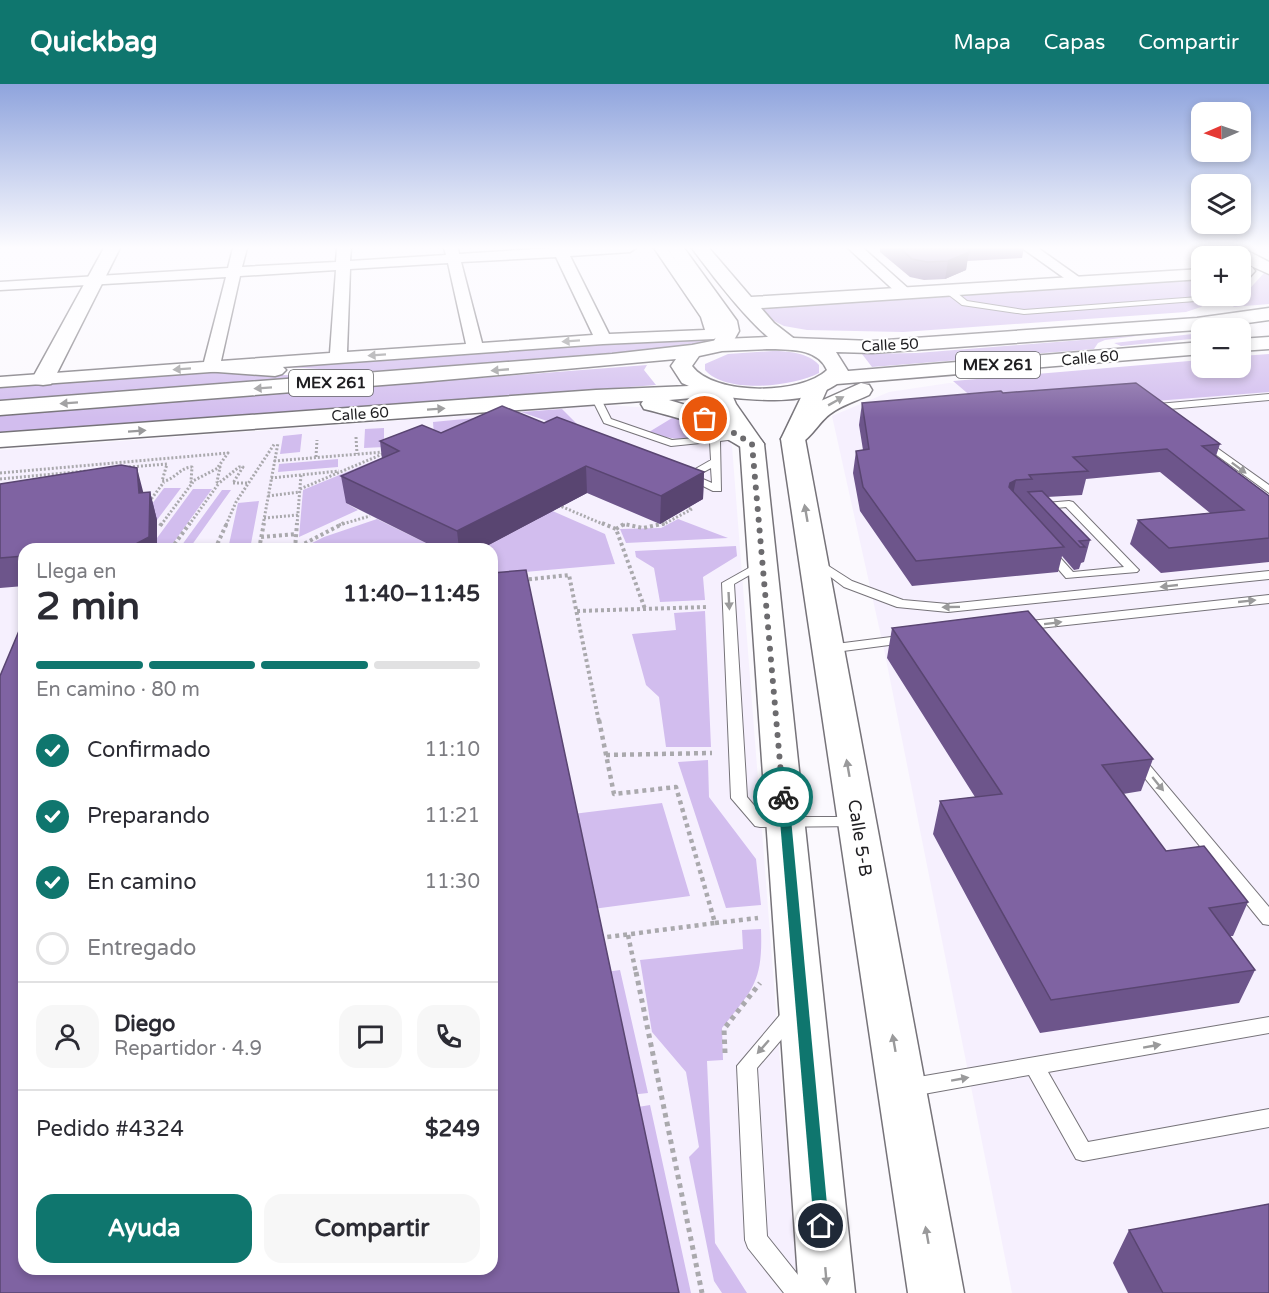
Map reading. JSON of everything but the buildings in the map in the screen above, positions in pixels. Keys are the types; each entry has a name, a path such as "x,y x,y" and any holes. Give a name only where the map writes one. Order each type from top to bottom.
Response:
{"street":[{"path":"43,379 88,304"},
{"path":"63,377 93,304"},
{"path":"211,367 226,304"},
{"path":"338,358 341,304"},
{"path":"464,304 475,348"},
{"path":"586,304 603,339"},
{"path":"0,382 603,339 718,339 729,331 727,321 712,304"},
{"path":"746,304 767,327 794,344 832,358 838,371 826,382 793,440"},
{"path":"1203,318 1214,306"},
{"name":"MEX 261","path":"1240,318 1269,314"},
{"name":"Calle 50","path":"692,351 718,339 872,347 1191,324"},
{"path":"767,327 819,333 931,335 968,340"},
{"path":"1116,355 1103,346 1104,342 1183,333 1191,328"},
{"path":"1251,344 1269,343"},
{"name":"Calle 60","path":"0,440 596,397 720,390 765,393 826,382 932,371 1191,349"},
{"path":"692,351 681,366 682,373 698,385 720,390 736,440 763,563 827,1293"},
{"name":"MEX 261","path":"0,408 421,376 692,351"},
{"path":"211,367 421,376"},
{"path":"793,440 822,409 846,395 932,371"},
{"path":"596,397 664,405 716,422 736,440"},
{"name":"Calle 5-B","path":"793,440 936,1293"}],"lane":[{"path":"974,304 1024,312 1118,304"},
{"path":"596,397 607,422 635,434 670,442 736,440"},
{"path":"1167,414 1158,407 1269,397"},
{"path":"1195,435 1269,490"},
{"path":"716,461 736,440"},
{"path":"1069,504 1133,570 1080,575 1070,576 1011,509 1069,504"},
{"path":"813,560 848,584 901,604 948,608 1009,604 1269,575"},
{"path":"1080,575 1097,594"},
{"path":"1009,628 1031,630 1269,599"},
{"path":"1009,604 1031,630"},
{"path":"828,648 926,637"},
{"path":"1126,745 1269,919"},
{"path":"785,822 858,822"},
{"path":"798,1293 756,1239 747,1066 802,1003"},
{"path":"902,1089 1269,1025"},
{"path":"1034,1066 1083,1152 1269,1118"}],"path":[{"path":"316,457 317,431"},
{"path":"218,543 236,502 269,454 279,434 260,543"},
{"path":"268,496 300,491 389,451 274,460"},
{"path":"0,473 228,453 218,467 193,482 160,526"},
{"path":"58,473 65,462"},
{"path":"0,479 167,464 162,481 165,481"},
{"path":"147,505 165,481 187,467 192,467 191,482 193,482"},
{"path":"218,467 220,467 217,482 219,483"},
{"path":"175,543 219,483 239,467 243,467 233,483 249,483"},
{"path":"271,478 344,470"},
{"path":"295,543 301,475"},
{"path":"554,503 616,529 645,609"},
{"path":"616,529 624,524 637,528 661,527 692,509 689,508"},
{"path":"264,518 298,515"},
{"path":"304,543 323,531 348,521 370,516"},
{"path":"261,537 296,534"},
{"path":"514,581 569,575 614,794 676,787 715,923"},
{"path":"576,611 708,606"},
{"path":"606,755 713,753"},
{"path":"600,939 769,916"},
{"path":"628,935 702,1293"},
{"path":"725,1064 724,1029 767,974"}],"shaded area":[{"path":"821,304 1202,306 1186,312 903,332 807,330 784,326 768,318 761,308"},
{"path":"1191,334 1191,339 1121,346 1114,343"},
{"path":"1144,335 1105,340 1098,343 1094,349 872,367 862,354 917,353"},
{"path":"710,337 712,340 703,344 666,350 506,363 367,372 287,367 291,365"},
{"path":"773,351 804,355 819,365 819,373 793,382 760,386 728,383 715,378 705,370 705,364 728,354"},
{"path":"1269,354 1269,392 992,414 953,381 1191,361 1191,378 1251,378 1251,355"},
{"path":"647,365 644,370 656,385 0,434 0,415"},
{"path":"212,372 332,377 0,401 0,388"},
{"path":"949,383 1139,396 1269,385 1269,1293 1012,1293 885,654 832,416 889,392"},
{"path":"606,405 653,408 699,421 728,438 732,446 798,1293 0,1293 0,450"},
{"path":"562,409 582,429 573,430 521,412"},
{"path":"507,415 346,503 358,510 299,537 303,490 434,436 433,422"},
{"path":"677,415 710,428 711,431 689,439 664,437 649,432"},
{"path":"384,428 384,447 364,448 365,429"},
{"path":"302,434 300,452 280,454 283,436"},
{"path":"338,459 338,467 278,472 279,464"},
{"path":"164,488 181,488 157,520 147,521 146,512"},
{"path":"193,489 212,489 173,543 157,543 157,538"},
{"path":"222,490 231,490 193,543 183,543"},
{"path":"259,501 251,543 229,543 238,503"},
{"path":"548,509 605,534 615,564 498,574 498,543 492,543 538,519"},
{"path":"377,519 426,543 312,543"},
{"path":"678,519 728,538 626,543 620,529 661,528"},
{"path":"736,546 737,556 703,577 705,600 660,602 654,568 636,557 635,551"},
{"path":"705,611 711,747 666,747 659,697 646,685 632,634 676,630 674,613"},
{"path":"708,760 709,797 756,859 761,905 726,908 678,762"},
{"path":"662,803 690,896 593,909 573,814"},
{"path":"761,929 760,961 754,984 722,1028 723,1060 707,1061 715,1243 747,1293 722,1293 714,1281 689,1157 699,1147 686,1072 652,1032 640,960 743,949 742,930"},
{"path":"620,970 648,1093 630,1095 606,972"},
{"path":"650,1105 691,1293 671,1293 632,1108"}],"way so far":[{"path":"705,419 716,422 752,444 783,797"}],"route":[{"path":"783,797 821,1226"}]}
